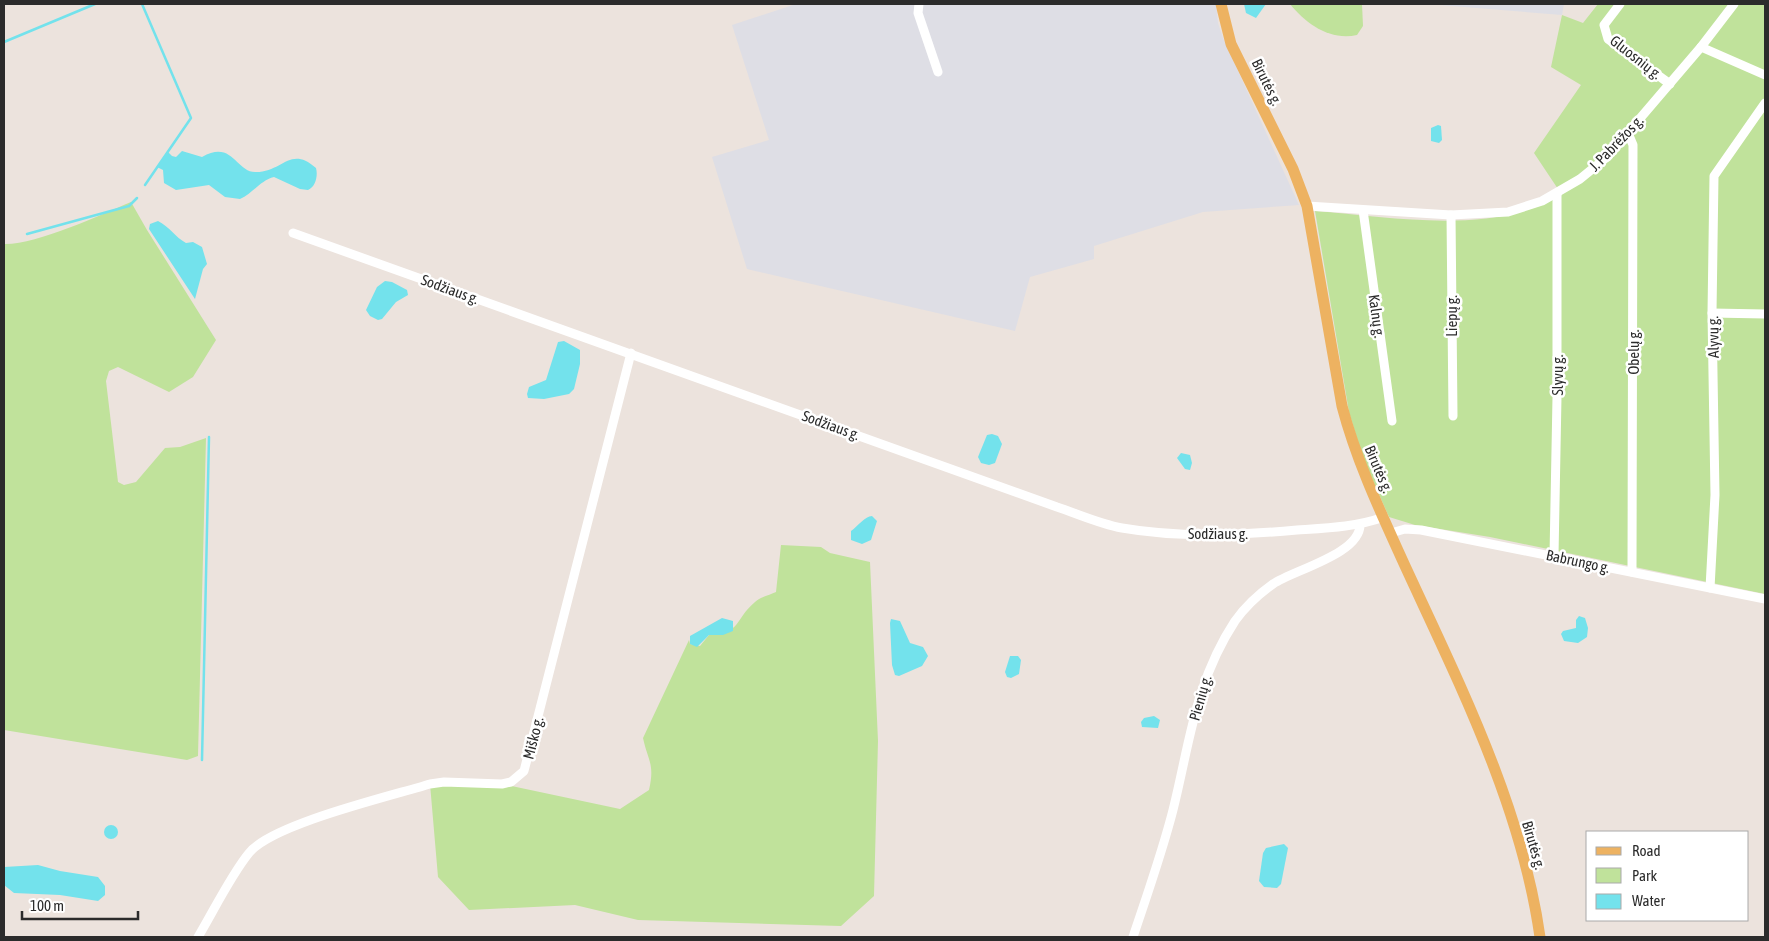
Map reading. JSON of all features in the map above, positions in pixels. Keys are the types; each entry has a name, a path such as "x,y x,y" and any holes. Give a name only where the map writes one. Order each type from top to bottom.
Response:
{"main road":[{"name":"Birutės g.","path":"1221,4 1231,44 1293,169 1306,206 1342,406 1356,453 1449,663 1503,795 1528,880 1540,937"}],"street":[{"path":"919,4 918,13 938,72"},
{"name":"Gluosnių g.","path":"1620,4 1604,25 1608,39 1670,84"},
{"name":"J. Pabrėžos g.","path":"1306,206 1451,216 1508,212 1525,208 1557,194 1600,162 1628,133 1701,47 1734,4"},
{"path":"1701,47 1765,75"},
{"name":"Alyvų g.","path":"1710,588 1715,495 1712,313 1714,176 1765,103"},
{"name":"Obelų g.","path":"1628,133 1633,145 1632,572"},
{"name":"Slyvų g.","path":"1554,556 1557,397 1557,194"},
{"name":"Kalnų g.","path":"1363,210 1392,421"},
{"name":"Liepų g.","path":"1451,216 1453,416"},
{"name":"Sodžiaus g.","path":"293,233 1057,507 1120,527 1148,532 1220,535 1360,524 1384,517"},
{"path":"1712,313 1765,314"},
{"name":"Miško g.","path":"198,937 250,852 268,837 314,820 430,784 444,782 502,784 512,782 524,771 631,354"},
{"name":"Pienių g.","path":"1133,937 1173,811 1196,705 1211,663 1236,620 1251,602 1274,583 1323,561 1346,547 1358,535 1360,524"},
{"name":"Babrungo g.","path":"1391,533 1405,529 1421,530 1765,599"}],"shaded area":[{"path":"796,4 1216,4 1218,23 1223,38 1299,205 1203,212 1094,246 1094,259 1030,277 1015,331 747,269 712,157 769,140 732,25"},
{"path":"1427,4 1564,4 1562,15"}],"green space":[{"path":"1290,4 1362,4 1363,26 1357,35 1337,36 1311,24"},
{"path":"1598,4 1765,4 1765,594 1490,537 1415,525 1389,517 1363,458 1349,412 1315,211 1441,221 1473,220 1504,216 1534,208 1562,195 1534,153 1581,85 1551,67 1562,15 1583,23"},
{"path":"131,202 216,340 193,377 169,392 118,367 109,371 106,381 118,482 124,485 136,482 165,448 180,447 206,438 198,756 187,760 4,730 4,244 33,240 50,235"},
{"path":"781,545 821,547 830,553 870,562 878,741 874,896 841,926 638,920 575,905 469,910 438,877 430,784 502,784 620,809 649,790 651,768 643,738 689,640 690,644 700,646 709,635 720,634 733,628 757,600 776,592"}],"water":[{"path":"1244,4 1266,4 1256,18 1246,13"},
{"path":"1438,125 1441,126 1442,140 1439,143 1431,141 1431,128"},
{"path":"182,151 202,157 221,152 233,158 243,168 256,172 265,171 286,161 299,159 316,168 315,184 308,190 300,189 274,177 265,181 240,199 225,197 209,185 176,190 164,183 163,170 157,167 168,152 176,157"},
{"path":"158,221 186,243 193,242 202,247 207,264 203,269 195,299 149,229 150,224"},
{"path":"385,281 392,282 407,290 408,295 396,302 382,319 378,320 370,316 366,310 377,287"},
{"path":"564,341 580,350 580,364 574,389 569,394 544,399 528,398 529,387 546,380 558,342"},
{"path":"987,435 998,436 1002,444 995,463 989,465 981,463 978,457"},
{"path":"1181,453 1190,455 1192,463 1190,470 1185,469 1177,458"},
{"path":"872,516 877,521 871,540 862,544 851,540 851,531 864,519"},
{"path":"1579,616 1585,618 1588,628 1587,637 1578,643 1564,641 1561,634 1563,631 1576,628 1576,620"},
{"path":"722,618 733,621 733,631 723,635 709,635 697,647 690,644 690,636"},
{"path":"891,619 900,621 910,643 923,647 928,656 922,666 899,676 895,675 892,665"},
{"path":"1010,656 1018,656 1021,660 1019,674 1011,678 1007,677 1005,672"},
{"path":"1154,716 1160,720 1158,728 1142,727 1141,722 1144,718"},
{"path":"108,825 114,825 118,832 114,839 108,839 104,835 104,829"},
{"path":"1284,844 1288,848 1281,884 1277,888 1264,887 1259,881 1263,853 1266,848"},
{"path":"38,865 60,871 98,877 105,886 105,895 98,901 60,895 14,893 4,885 4,867"}],"waterway":[{"path":"4,42 95,4"},
{"path":"142,4 191,118 145,185"},
{"path":"27,234 129,206 137,198"},
{"path":"202,760 209,437"}]}
